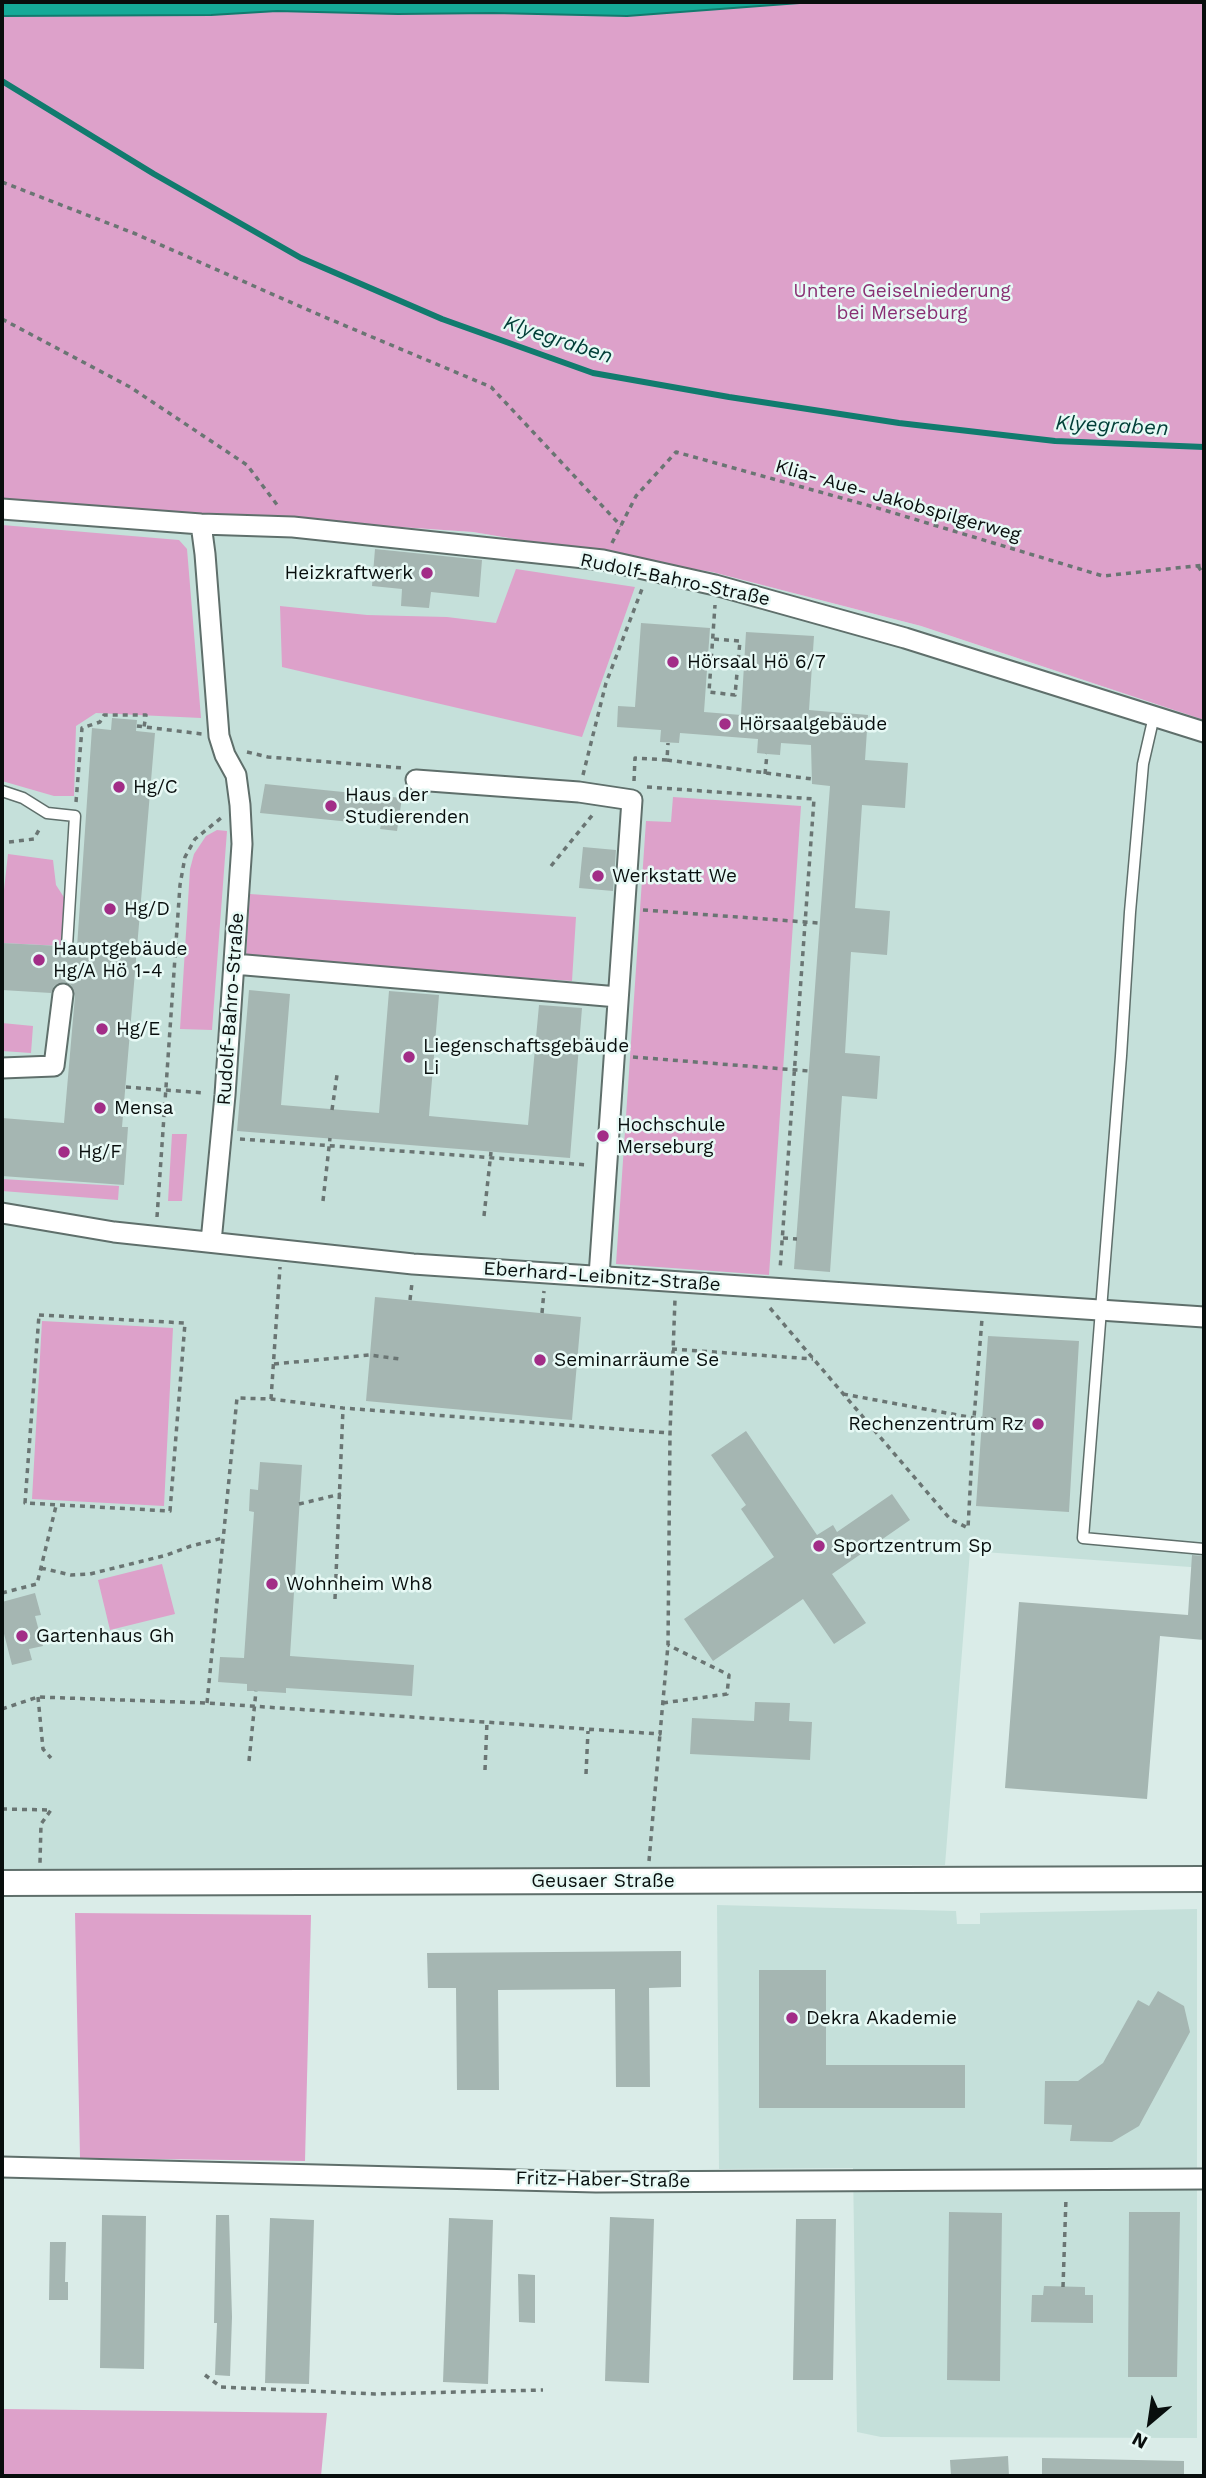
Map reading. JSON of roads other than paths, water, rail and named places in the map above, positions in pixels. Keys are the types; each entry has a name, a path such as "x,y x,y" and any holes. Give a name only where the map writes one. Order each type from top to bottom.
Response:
{"street":[{"name":"Rudolf-Bahro-Straße","path":"2,509 201,524 293,527 603,560 715,585 905,638 1204,732"},
{"name":"Rudolf-Bahro-Straße","path":"201,524 219,736 236,775 242,858 211,1242"},
{"path":"416,780 579,792 632,800 599,1276"},
{"path":"234,964 618,996"},
{"path":"2,1068 54,1066 63,994"},
{"name":"Eberhard-Leibnitz-Straße","path":"2,1213 114,1233 413,1264 1204,1317"},
{"name":"Geusaer Straße","path":"2,1883 1204,1879"},
{"name":"Fritz-Haber-Straße","path":"2,2167 596,2182 1204,2179"}],"lane":[{"path":"1154,716 1143,764 1132,885 1083,1538 1204,1549"},
{"path":"2,791 23,798 47,813 75,816 66,946"}],"waterway":[{"name":"Klyegraben","path":"2,81 154,174 301,258 442,319 593,373 899,423 1055,441 1204,447"}],"place":[{"name":"Heizkraftwerk","path":"427,573"},
{"name":"Hörsaal Hö 6/7","path":"673,662"},
{"name":"Hörsaalgebäude","path":"725,724"},
{"name":"Hg/C","path":"119,787"},
{"name":"Haus der Studierenden","path":"331,806"},
{"name":"Werkstatt We","path":"598,876"},
{"name":"Hg/D","path":"110,909"},
{"name":"Hauptgebäude Hg/A Hö 1-4","path":"39,960"},
{"name":"Hg/E","path":"102,1029"},
{"name":"Liegenschaftsgebäude Li","path":"409,1057"},
{"name":"Mensa","path":"100,1108"},
{"name":"Hochschule Merseburg","path":"603,1136"},
{"name":"Hg/F","path":"64,1152"},
{"name":"Seminarräume Se","path":"540,1360"},
{"name":"Rechenzentrum Rz","path":"1038,1424"},
{"name":"Sportzentrum Sp","path":"819,1546"},
{"name":"Wohnheim Wh8","path":"272,1584"},
{"name":"Gartenhaus Gh","path":"22,1636"},
{"name":"Dekra Akademie","path":"792,2018"}],"park label":[{"name":"Untere Geiselniederung bei Merseburg","path":"902,302"}]}
